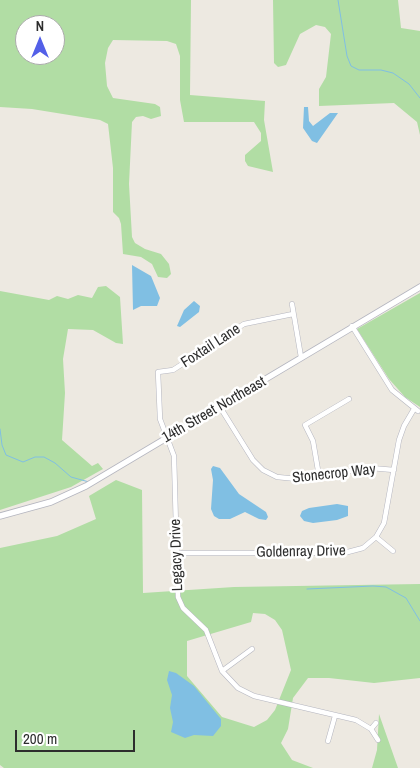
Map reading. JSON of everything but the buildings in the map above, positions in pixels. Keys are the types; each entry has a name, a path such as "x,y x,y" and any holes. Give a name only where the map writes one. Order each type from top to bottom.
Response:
{"street":[{"name":"14th Street Northeast","path":"0,516 39,506 71,493 220,407 352,326 420,287"},
{"path":"292,304 301,357"},
{"name":"Foxtail Lane","path":"158,372 173,370 244,324 293,314"},
{"path":"352,326 392,390 416,410 401,432 384,523 376,537 394,551"},
{"name":"Legacy Drive","path":"158,372 159,414 174,456 177,553 176,586 180,602 209,636 222,670 231,682 248,694 356,720 370,729 378,740"},
{"path":"319,476 313,441 305,425 349,399"},
{"name":"Stonecrop Way","path":"220,407 253,460 263,470 282,478 319,476 371,468 394,470"},
{"name":"Goldenray Drive","path":"177,553 344,553 363,548 376,537"},
{"path":"222,670 252,648"},
{"path":"328,741 335,716"},
{"path":"370,729 376,723"}],"green space":[{"path":"0,0 191,0 190,95 265,101 264,120 273,172 248,166 245,161 245,155 261,141 261,133 254,122 184,122 180,100 180,56 176,44 167,41 113,40 108,48 105,63 107,86 113,98 155,104 160,107 161,116 151,119 143,116 136,117 132,122 129,184 132,237 135,243 145,249 161,254 169,264 171,274 167,278 158,277 152,264 141,257 123,254 121,224 119,218 113,212 113,168 108,124 100,120 32,109 0,107"},
{"path":"273,0 398,0 401,28 420,31 420,135 417,122 394,103 319,106 319,89 326,77 331,34 325,27 316,25 300,34 286,65 278,67 274,63"},
{"path":"106,286 120,297 123,344 116,343 93,330 68,329 63,359 65,393 62,440 92,466 98,463 103,469 71,487 0,510 0,291 49,300 57,296 68,299 78,295 92,298 98,287"},
{"path":"420,293 420,407 405,397 389,379 357,329"},
{"path":"116,480 142,490 143,593 234,587 420,584 420,678 374,683 329,678 308,678 293,698 288,729 281,743 292,760 313,768 4,768 0,765 0,548 57,536 96,519 89,496","holes":["253,613 265,614 275,620 282,630 291,670 275,710 267,720 254,727 222,717 187,676 187,641 251,622"]},
{"path":"379,714 398,768 372,768 377,750"}],"water":[{"path":"304,107 308,107 309,121 313,126 330,113 338,113 317,143 312,141 303,128"},
{"path":"132,265 151,276 160,298 157,306 141,306 133,310"},
{"path":"194,301 200,306 199,312 180,327 177,326 184,310"},
{"path":"213,466 220,468 239,494 266,512 268,517 266,520 259,519 245,512 230,519 219,519 214,516 211,509 213,480 211,469"},
{"path":"337,504 348,506 348,516 337,520 313,523 304,521 300,516 302,511 309,508"},
{"path":"169,671 176,673 194,686 221,719 221,726 213,736 194,735 185,738 171,732 173,722 170,708 172,695 167,680"}],"waterway":[{"path":"338,0 347,56 351,66 359,70 381,70 393,73 409,84 420,98"},
{"path":"0,429 2,445 6,455 23,462 35,457 44,457 55,463 71,477 89,482"},
{"path":"307,589 386,587 406,598 420,621"}]}
